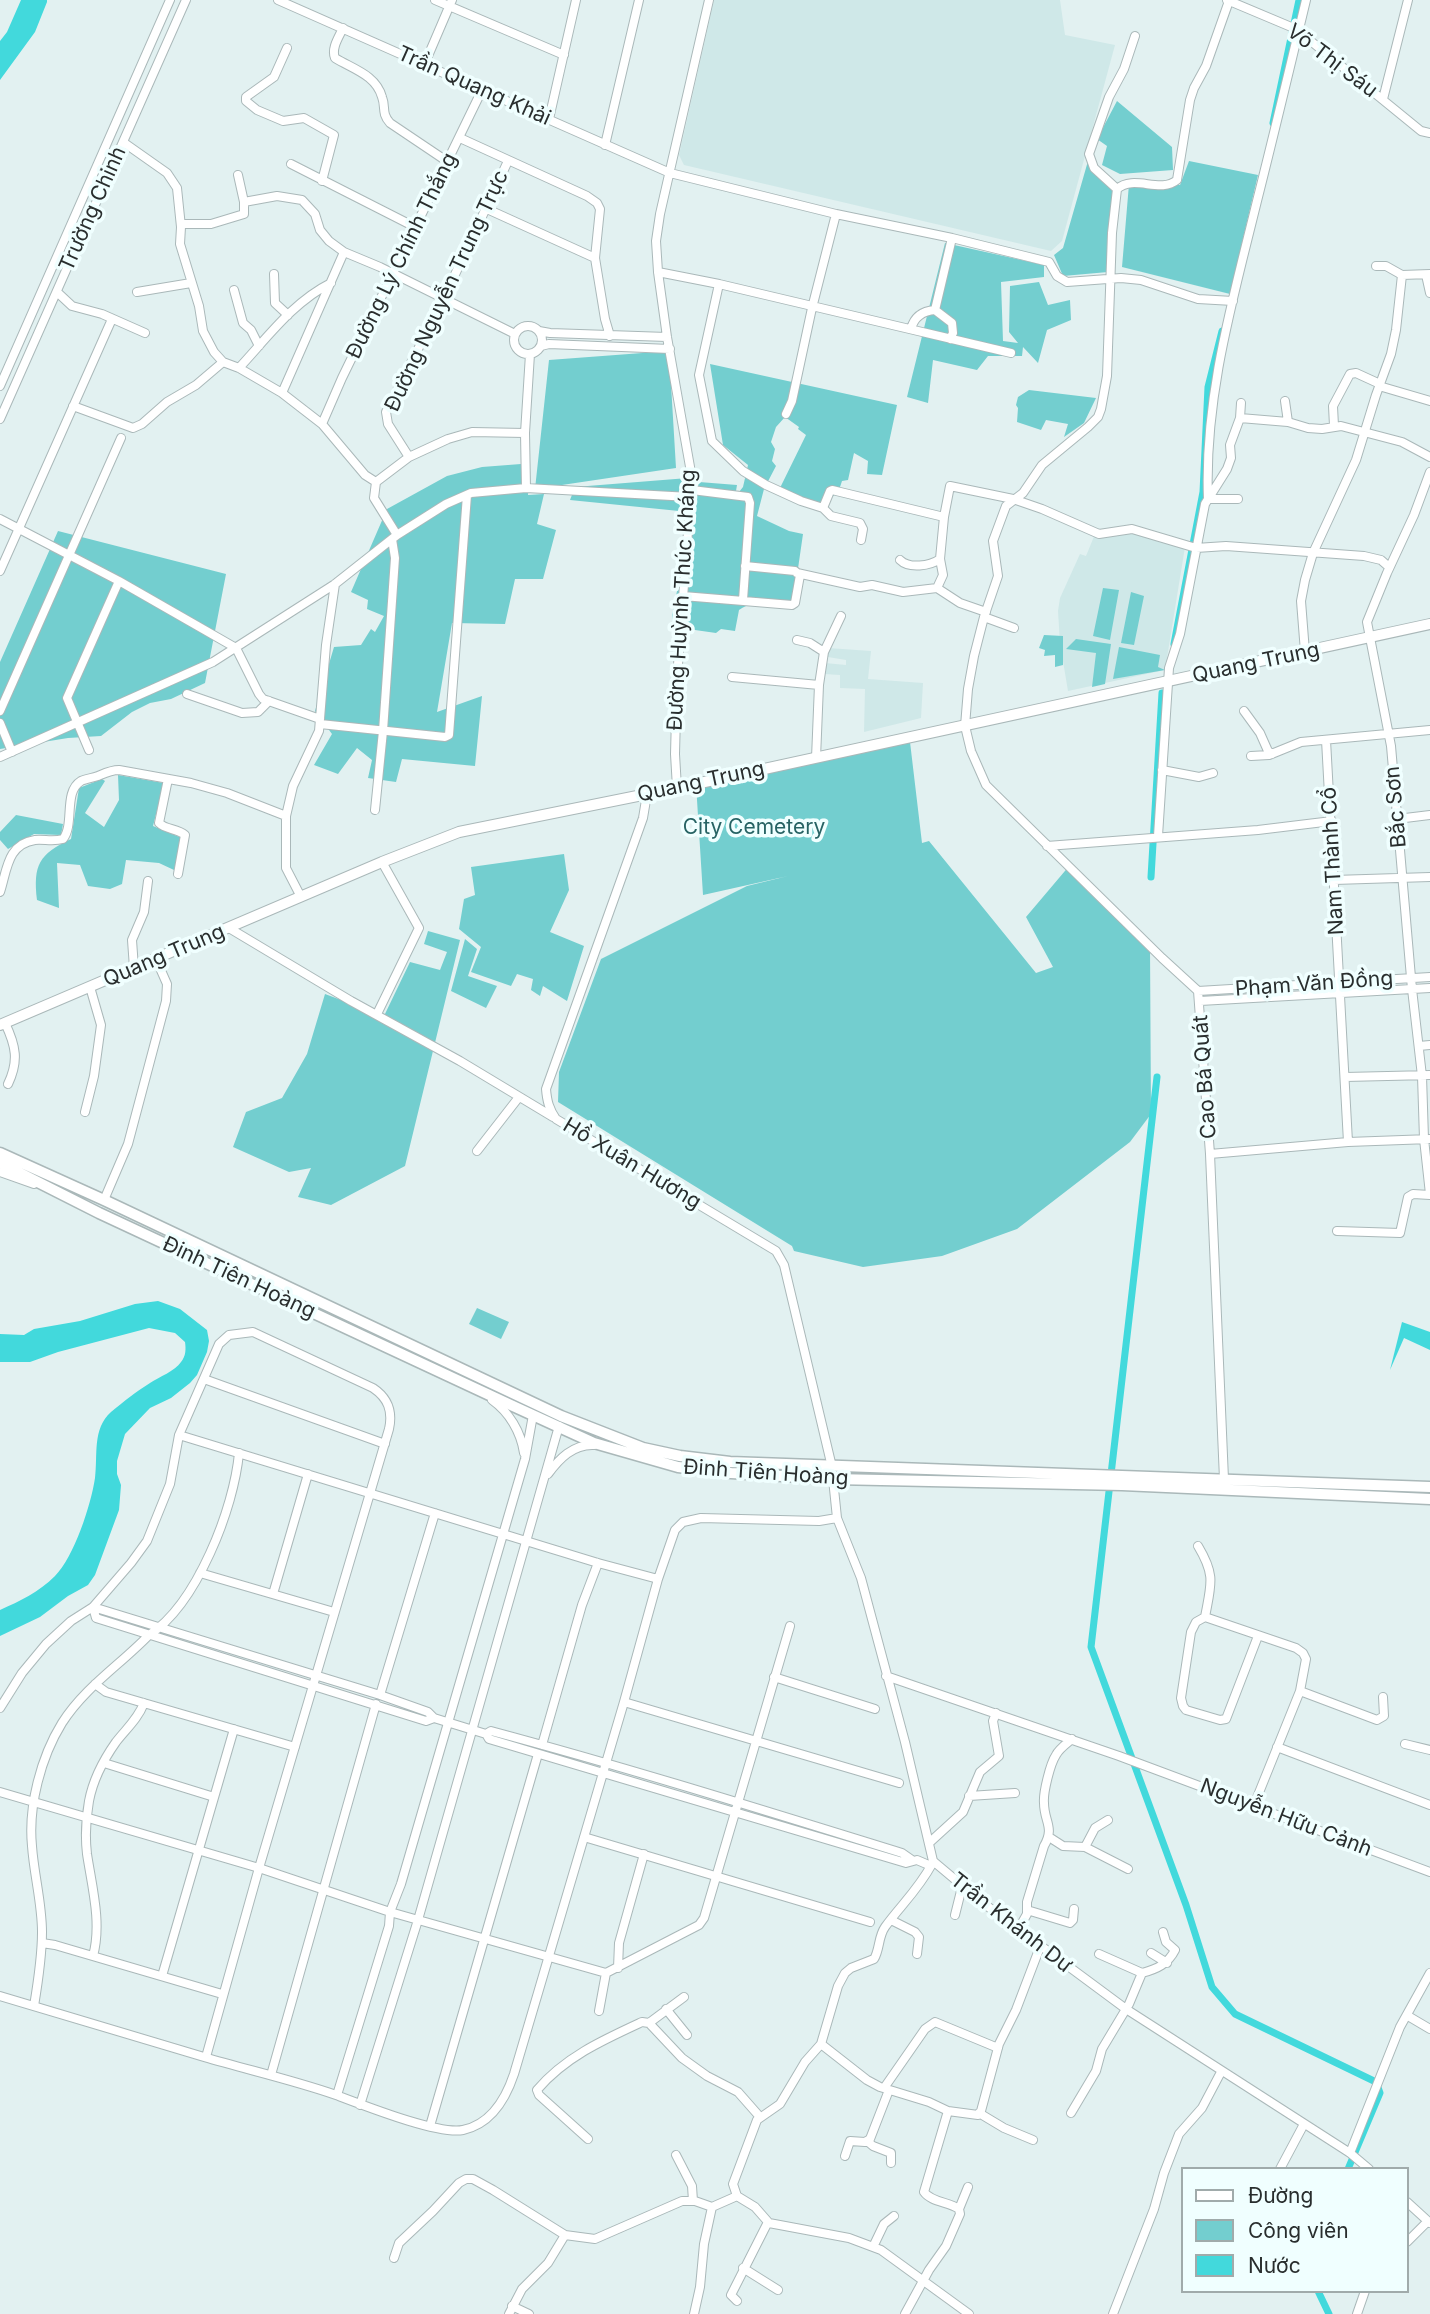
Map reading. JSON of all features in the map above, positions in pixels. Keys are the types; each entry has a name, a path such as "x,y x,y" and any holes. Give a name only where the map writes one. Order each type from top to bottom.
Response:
{"highway":[{"name":"Đinh Tiên Hoàng","path":"0,1153 104,1199 561,1416 643,1448 730,1462 1098,1481"},
{"name":"Đinh Tiên Hoàng","path":"0,1163 99,1213 533,1415 601,1445 678,1467 833,1479 1224,1479 1430,1487"},
{"path":"832,1467 833,1479"},
{"name":"Đinh Tiên Hoàng","path":"1122,1481 1430,1499"}],"main road":[{"name":"Quang Trung","path":"3,1024 382,862 459,832 677,788 1430,624"}],"street":[{"name":"Trường Chinh","path":"0,386 170,0"},
{"name":"Trường Chinh","path":"0,419 186,0"},
{"name":"Trần Quang Khải","path":"278,0 670,173 1049,262 1057,276 1067,282 1111,280"},
{"path":"436,0 451,3 564,55"},
{"path":"549,120 576,0"},
{"path":"605,145 639,0"},
{"name":"Đường Huỳnh Thúc Kháng","path":"677,788 677,678 692,478 657,272 656,241 709,0"},
{"path":"1117,189 1130,183 1168,185 1177,180 1194,88 1206,66 1228,0"},
{"name":"Võ Thị Sáu","path":"1228,0 1295,29 1421,131 1430,133"},
{"path":"1208,499 1207,472 1213,392 1295,29 1306,0"},
{"path":"1383,99 1408,0"},
{"path":"425,63 451,3"},
{"path":"343,28 334,47 335,58 374,82 382,95 384,117 448,162"},
{"path":"1117,189 1094,168 1089,154 1135,36"},
{"path":"287,48 274,77 246,97 246,101 257,110 283,121 304,118 334,135 322,181"},
{"name":"Đường Lý Chính Thắng","path":"322,424 482,90"},
{"path":"460,138 597,203 600,209 595,258 610,336"},
{"path":"123,142 174,180 179,195 180,244 207,341 223,362 239,368 282,393 322,424 365,475 376,482"},
{"name":"Đường Nguyễn Trung Trực","path":"409,457 388,424 386,412 444,298 508,161"},
{"path":"291,164 415,227"},
{"path":"181,224 211,224 242,216 244,202 238,175"},
{"path":"965,726 968,689 985,614 998,576 993,541 1006,506 1023,493 1053,454 1076,438 1098,417 1107,376 1112,233 1117,189"},
{"path":"244,202 277,196 302,200 314,214 324,235 344,252 515,334"},
{"path":"486,209 595,258"},
{"path":"786,414 792,401 836,214"},
{"path":"935,310 953,238"},
{"path":"282,393 344,252"},
{"path":"1376,266 1386,266 1402,275 1428,274 1430,293"},
{"path":"657,272 719,284 1011,353"},
{"path":"274,274 275,303 288,314"},
{"path":"1305,652 1301,601 1313,553 1356,460 1391,355 1402,275"},
{"path":"1111,280 1141,280 1198,299 1232,301"},
{"path":"137,292 191,283"},
{"path":"239,368 288,314 315,291 331,283"},
{"path":"719,284 699,375 712,440 743,471 766,485 823,508 831,516 862,525 861,540"},
{"path":"234,290 243,323 251,330 259,346"},
{"path":"42,291 56,294 72,306 145,333"},
{"path":"911,329 919,314 935,310 952,323 953,333 950,339"},
{"path":"0,571 112,319"},
{"path":"530,354 519,351 514,340 515,334 528,325 539,331 667,337"},
{"path":"539,331 541,346"},
{"path":"530,354 549,344 670,349"},
{"path":"526,488 525,433 530,354"},
{"path":"73,406 133,428 142,424 167,402 196,385 223,362"},
{"path":"1334,426 1333,406 1350,374 1356,373 1380,385 1430,401"},
{"path":"1285,401 1288,422"},
{"path":"1154,837 1162,770 1167,682 1180,634 1205,504 1231,458 1231,437 1240,418 1241,402"},
{"path":"1240,418 1288,422 1308,428 1334,426 1402,442 1430,457"},
{"path":"375,810 395,558 395,537 374,498 376,482 409,457 447,439 472,432 525,433"},
{"path":"0,711 121,438"},
{"path":"1369,638 1367,622 1430,472"},
{"path":"936,588 942,579 940,559 950,486 1013,499 1100,534 1132,530 1195,548 1226,546 1364,556 1390,566"},
{"path":"0,757 197,671 335,584 395,537 446,504 467,495 526,488 748,497 750,503 743,600"},
{"path":"823,508 832,490 944,517"},
{"path":"0,519 119,581 236,648 258,695 268,701 320,722 383,732 445,737 451,731 467,495"},
{"path":"1208,499 1238,499"},
{"path":"900,560 904,564 914,565 938,562 940,559"},
{"path":"745,566 789,569 860,587 872,585 903,592 936,588 960,603 1014,628"},
{"path":"683,596 792,605 797,598 800,575 797,573"},
{"path":"89,750 67,698 119,581"},
{"path":"301,897 286,868 286,816 293,786 319,731 326,645 335,584"},
{"path":"816,758 819,685 824,652 841,616"},
{"name":"Bắc Sơn","path":"1369,638 1389,733 1412,989"},
{"path":"797,640 810,643 824,652"},
{"path":"732,677 819,685"},
{"path":"187,694 243,713 257,712 268,701"},
{"path":"1244,711 1272,754"},
{"path":"0,723 12,752"},
{"name":"Cao Bá Quát","path":"965,726 971,751 986,785 1161,958 1198,991 1210,1154 1224,1479"},
{"path":"1251,756 1272,754 1294,744 1430,730"},
{"name":"Nam Thành Cổ","path":"1326,740 1339,993"},
{"path":"0,892 10,856 15,849 23,843 36,840 56,841 66,836 72,795 76,786 80,782 116,769 227,793 286,816"},
{"path":"1162,770 1199,777 1213,773"},
{"path":"167,779 159,823 185,835 178,874"},
{"name":"Hồ Xuân Hương","path":"647,794 639,830 546,1089 550,1110 556,1119 776,1251 783,1265 832,1467"},
{"path":"1397,819 1430,815"},
{"path":"1047,845 1258,830 1332,821"},
{"path":"377,1014 419,928 382,862"},
{"path":"1334,880 1430,877"},
{"path":"134,968 132,940 147,901 148,881"},
{"path":"229,928 556,1119"},
{"path":"104,1199 128,1144 166,1000 167,984 156,959"},
{"name":"Phạm Văn Đồng","path":"1198,991 1430,976"},
{"path":"85,1112 94,1076 101,1025 90,987"},
{"path":"1269,987 1269,997"},
{"name":"Phạm Văn Đồng","path":"1200,1001 1430,988"},
{"path":"1337,1231 1400,1233 1408,1197 1413,1194 1430,1194 1426,1075 1419,1046 1412,989"},
{"path":"1339,993 1348,1142"},
{"path":"3,1024 14,1046 16,1062 8,1084"},
{"path":"1419,1046 1430,1045"},
{"path":"1345,1077 1426,1075"},
{"path":"477,1151 519,1097"},
{"path":"1210,1154 1348,1142 1427,1139"},
{"path":"0,1172 18,1180 50,1188"},
{"path":"0,1708 22,1673 46,1644 93,1607 147,1541 170,1484 179,1434 219,1344 229,1335 253,1332 383,1394 391,1411 385,1444 315,1675 206,2057"},
{"path":"204,1379 385,1444"},
{"path":"480,1391 508,1414 523,1447 525,1460"},
{"path":"337,2095 525,1460 533,1415"},
{"path":"360,2105 418,1920 559,1426"},
{"path":"179,1434 658,1579"},
{"path":"543,1479 560,1458 569,1452 587,1444 601,1445"},
{"path":"34,2006 42,1943 41,1902 31,1844 41,1772 62,1723 83,1695 160,1628 200,1573 230,1502 239,1453"},
{"path":"273,1594 308,1474"},
{"name":"Trần Khánh Dư","path":"833,1479 837,1518 862,1578 932,1863 1040,1947 1126,2009 1220,2072 1353,2155 1367,2167"},
{"path":"380,1695 435,1513"},
{"path":"0,1996 337,2095 360,2105 430,2126 463,2130 489,2117 508,2092 514,2074 658,1579 675,1530 683,1522 701,1518 819,1521 837,1518"},
{"path":"1198,1546 1210,1567 1212,1577 1205,1617"},
{"path":"542,1745 582,1605 598,1563"},
{"path":"200,1573 334,1612"},
{"path":"93,1607 380,1695 428,1712 434,1718 486,1734 489,1739 538,1754 737,1802 902,1853 912,1860 932,1863 920,1885 883,1930 874,1959 850,1968 838,1986 821,2044 805,2062 780,2104 760,2116 726,2201"},
{"path":"93,1607 96,1618 426,1721 434,1718"},
{"path":"1254,1805 1300,1691 1306,1668 1303,1653 1296,1648 1205,1617 1196,1622 1191,1632 1181,1698 1183,1706 1192,1712 1220,1720 1226,1719 1258,1636"},
{"path":"0,1792 259,1868 390,1912 606,1973 699,1925 704,1918 790,1626"},
{"path":"887,1676 1072,1740 1054,1757 1044,1798 1049,1837 1027,1902 1027,1910 1018,1930"},
{"path":"774,1677 875,1709"},
{"path":"95,1684 106,1692 295,1747"},
{"path":"1300,1691 1377,1720 1384,1716 1383,1697"},
{"path":"624,1702 900,1783"},
{"path":"93,1956 97,1942 87,1853 89,1799 97,1775 115,1743 140,1715 144,1703"},
{"path":"271,2076 376,1704"},
{"path":"929,1843 964,1812 980,1772 999,1756 993,1721 996,1713"},
{"path":"162,1976 234,1729"},
{"path":"486,1734 491,1731 542,1745 604,1769 734,1812 906,1863 912,1860"},
{"name":"Nguyễn Hữu Cảnh","path":"1072,1740 1430,1872"},
{"path":"1405,1744 1430,1750"},
{"path":"1277,1747 1430,1805"},
{"path":"430,2126 538,1754"},
{"path":"104,1763 214,1797"},
{"path":"969,1796 1015,1793"},
{"path":"1085,1847 1095,1828 1108,1820"},
{"path":"584,1837 870,1922"},
{"path":"1049,1837 1063,1846 1085,1847 1128,1869"},
{"path":"618,1968 619,1943 644,1854"},
{"path":"955,1915 962,1887"},
{"path":"1027,1910 1070,1923 1074,1909"},
{"path":"891,1920 915,1932 919,1937 918,1954"},
{"path":"1099,1954 1142,1973 1156,1970 1167,1963 1175,1950 1167,1942 1163,1932"},
{"path":"42,1943 222,1994"},
{"path":"821,2044 866,2080 948,2111 973,2116 979,2113 998,2048 1040,1947"},
{"path":"1151,1954 1167,1963"},
{"path":"599,2011 607,1980 606,1973"},
{"path":"1071,2113 1096,2071 1102,2049 1126,2009 1142,1973"},
{"path":"1353,2155 1400,2027 1430,1973"},
{"path":"649,2023 684,1997"},
{"path":"666,2009 687,2035"},
{"path":"1408,2016 1430,2029"},
{"path":"588,2139 539,2095 537,2090 552,2073 583,2051 642,2022 649,2023 682,2058 707,2076 738,2092 760,2116"},
{"path":"867,2141 887,2089 925,2029 935,2022 998,2048"},
{"path":"1113,2314 1180,2134 1202,2108 1220,2072"},
{"path":"948,2111 924,2192 927,2196 959,2209"},
{"path":"979,2113 1033,2140"},
{"path":"1281,2167 1304,2124"},
{"path":"845,2156 850,2141 867,2141 891,2153 891,2163"},
{"path":"676,2155 692,2186 693,2201"},
{"path":"394,2258 399,2243 466,2179 473,2179 494,2190 565,2235 595,2239 686,2200 712,2207 737,2196"},
{"path":"733,2184 737,2196 755,2207 768,2222 849,2238 881,2250 969,2314"},
{"path":"905,2314 946,2246 968,2187"},
{"path":"1409,2204 1429,2222 1409,2240"},
{"path":"694,2314 712,2207"},
{"path":"873,2247 884,2224 894,2216"},
{"path":"737,2301 732,2295 768,2222"},
{"path":"529,2314 510,2310 528,2282 552,2257 565,2235"},
{"path":"743,2268 778,2290"},
{"path":"1357,2314 1365,2293"}],"shaded area":[{"path":"714,0 1060,0 1065,35 1115,45 1062,241 1051,251 684,165 679,155"},
{"path":"1125,531 1185,547 1165,670 1068,691 1060,643 1060,598 1080,554 1086,556 1095,534"},
{"path":"828,648 871,651 868,679 923,683 921,718 864,732 865,689 840,688 840,675 824,674 825,663 846,665 846,660 828,657"}],"green space":[{"path":"1117,101 1172,147 1173,170 1120,174 1102,165 1107,146 1097,139"},
{"path":"1088,161 1113,192 1108,272 1063,276 1054,255 1063,248"},
{"path":"1189,161 1258,175 1230,294 1122,267 1129,184 1180,185"},
{"path":"945,243 1044,265 1044,277 1001,282 1003,341 1018,343 1009,332 1010,286 1039,282 1048,305 1070,300 1071,320 1047,330 1038,363 1023,347 1022,356 988,356 977,370 933,360 928,403 907,397"},
{"path":"669,351 676,468 535,489 549,360"},
{"path":"710,364 897,405 882,475 867,474 868,461 854,453 848,480 842,481 839,490 822,508 779,490 806,435 785,417 776,427 771,442 775,449 772,461 776,466 764,489 757,516 789,531 803,534 793,603 752,604 739,610 735,631 721,629 716,633 674,627 672,616 699,482 737,485 736,491 739,492 743,487 748,465 723,445"},
{"path":"1029,390 1096,398 1084,423 1064,437 1068,424 1046,420 1041,430 1017,422 1018,397"},
{"path":"521,464 529,477 528,495 544,494 537,524 556,530 543,579 515,579 505,624 452,623 437,712 482,696 475,766 402,759 396,782 368,778 372,760 357,748 338,774 314,765 332,734 315,711 334,647 361,645 371,629 375,632 384,616 367,609 368,600 351,592 387,509 447,476 482,467"},
{"path":"688,478 679,511 570,500 575,487"},
{"path":"58,531 226,574 205,683 171,699 150,703 132,712 101,736 68,738 0,749 0,662"},
{"path":"1103,588 1119,590 1110,640 1093,636"},
{"path":"1131,592 1144,596 1134,645 1121,643"},
{"path":"1044,635 1063,636 1063,665 1055,667 1055,655 1044,656 1045,650 1039,648"},
{"path":"1076,639 1111,644 1105,684 1092,687 1096,653 1066,649"},
{"path":"1119,647 1160,655 1158,667 1165,670 1113,679"},
{"name":"City Cemetery","path":"910,742 922,843 929,841 1036,973 1053,967 1026,917 1070,865 1150,947 1151,1114 1130,1142 1017,1229 942,1256 863,1267 794,1251 792,1246 558,1102 559,1072 601,959 747,886 788,876 703,895 696,784"},
{"path":"118,775 164,783 153,826 182,838 174,870 159,863 126,860 122,884 110,889 88,886 80,865 57,863 59,908 37,900 36,878 40,862 60,844 71,839 79,788 102,779 105,781 85,813 104,827 119,800"},
{"path":"16,815 63,824 61,835 34,834 8,849 0,840 0,832"},
{"path":"564,854 569,890 550,932 584,946 567,1001 543,986 540,996 531,990 533,979 517,974 511,986 471,972 481,947 459,929 464,899 475,895 471,867"},
{"path":"428,931 460,940 405,1166 331,1205 298,1197 311,1168 289,1172 233,1147 246,1112 282,1098 307,1054 325,994 384,1016 410,962 440,970 447,952 424,944"},
{"path":"465,939 477,949 468,976 497,986 486,1008 451,991"},
{"path":"477,1308 509,1322 501,1339 469,1324"}],"water":[{"path":"21,0 47,2 35,32 0,80 0,41 7,32"},
{"path":"158,1301 180,1309 207,1330 207,1352 197,1375 171,1398 150,1408 125,1434 117,1461 117,1474 121,1485 119,1510 95,1575 88,1585 40,1617 0,1636 0,1610 29,1596 49,1582 62,1567 75,1544 93,1489 98,1434 105,1419 135,1393 178,1365 184,1357 186,1347 185,1342 175,1333 149,1328 30,1362 0,1362 0,1334 24,1335 34,1329 80,1321 135,1304"},
{"path":"1402,1322 1430,1332 1430,1350 1404,1338 1390,1370"}],"waterway":[{"path":"1273,123 1299,0"},
{"path":"1174,644 1203,492 1208,387 1222,331"},
{"path":"1151,877 1162,693"},
{"path":"1157,1077 1091,1647 1186,1905 1212,1987 1235,2014 1376,2082 1380,2093 1349,2167"},
{"path":"1319,2293 1329,2314"}]}
